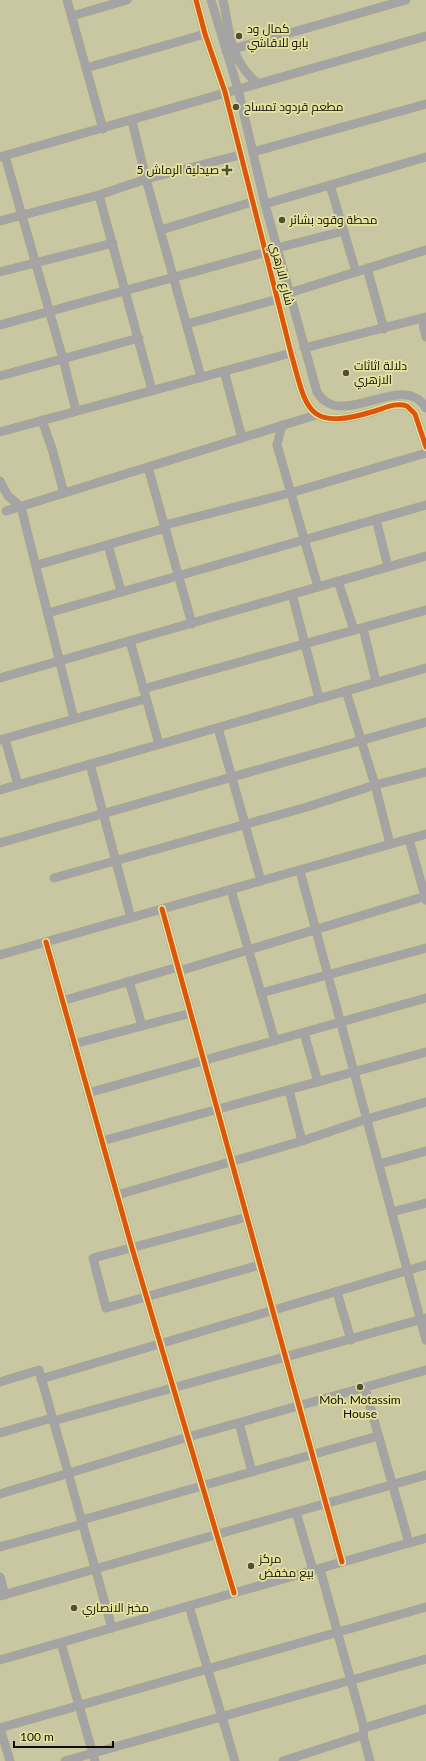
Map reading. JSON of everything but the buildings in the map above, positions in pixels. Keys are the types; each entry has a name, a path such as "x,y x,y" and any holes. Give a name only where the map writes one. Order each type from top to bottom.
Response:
{"street":[{"path":"68,0 103,129"},
{"path":"72,16 127,0"},
{"name":"شارع الازهري","path":"196,0 205,34 225,92 252,202 304,399 312,412 316,415"},
{"path":"211,1 222,0 230,50 242,68 257,83"},
{"path":"230,50 406,0"},
{"name":"شارع الازهري","path":"211,1 230,50 265,204 317,392 326,402 337,405 352,405 408,395 417,399 426,408"},
{"path":"86,68 205,34"},
{"path":"76,411 36,262 2,157 132,121 238,88 426,36"},
{"path":"253,152 426,104"},
{"path":"132,121 146,179 201,377"},
{"path":"0,221 99,194 146,179 240,155"},
{"path":"265,204 426,157"},
{"path":"330,185 356,272"},
{"path":"99,194 152,390"},
{"path":"161,230 252,202"},
{"path":"277,248 344,231"},
{"path":"0,272 113,243"},
{"path":"289,293 426,250"},
{"path":"0,325 266,252"},
{"path":"367,268 384,329"},
{"path":"187,324 278,299"},
{"path":"304,348 424,318 426,337"},
{"path":"0,376 139,338"},
{"path":"0,432 291,353"},
{"path":"224,371 242,438"},
{"path":"6,511 316,415 341,419 402,404 410,408 415,414 426,447"},
{"path":"42,420 52,449 64,493"},
{"path":"282,425 277,445 303,540 318,587"},
{"path":"36,565 426,453"},
{"path":"148,467 192,624"},
{"path":"0,481 8,496 21,507 74,719"},
{"path":"48,613 426,505"},
{"path":"376,519 388,567"},
{"path":"108,544 121,591"},
{"path":"0,678 426,556"},
{"path":"338,581 354,630"},
{"path":"292,594 319,698"},
{"path":"143,689 426,610"},
{"path":"363,628 376,682"},
{"path":"130,641 145,699 159,744"},
{"path":"0,790 426,668"},
{"path":"346,691 375,785 390,844"},
{"path":"18,785 3,739 145,699"},
{"path":"0,843 426,722"},
{"path":"218,728 261,881"},
{"path":"90,764 131,918"},
{"path":"54,878 246,824 375,785 426,772"},
{"path":"0,955 426,834"},
{"path":"62,1001 129,981 248,950 426,898 409,839"},
{"path":"300,871 408,1271 423,1319 426,1340"},
{"path":"231,890 275,1041"},
{"path":"162,909 342,1562"},
{"path":"46,942 132,1248 234,1593"},
{"path":"261,993 328,973 426,948"},
{"path":"129,981 142,1026"},
{"path":"88,1093 426,998"},
{"path":"74,1044 191,1013"},
{"path":"304,1033 318,1082"},
{"path":"102,1141 354,1072 425,1055"},
{"path":"289,1090 302,1141"},
{"path":"117,1194 232,1162 426,1102"},
{"path":"379,1164 426,1151"},
{"path":"392,1212 426,1203"},
{"path":"247,1217 93,1258 106,1308 260,1265"},
{"path":"41,1379 426,1265"},
{"path":"337,1292 351,1340"},
{"path":"0,1432 53,1420 174,1388 423,1319"},
{"path":"0,1382 39,1370 112,1628"},
{"path":"0,1494 188,1437 426,1370"},
{"path":"365,1388 409,1543"},
{"path":"239,1423 252,1472"},
{"path":"0,1547 203,1486 378,1436"},
{"path":"0,1577 3,1596 426,1475"},
{"path":"296,1512 338,1630 350,1682 364,1728 363,1736 370,1761"},
{"path":"0,1660 426,1538"},
{"path":"189,1606 235,1761"},
{"path":"10,1761 0,1728 208,1669 338,1630 426,1607"},
{"path":"61,1643 95,1761"},
{"path":"65,1761 304,1692 350,1682 426,1659"},
{"path":"364,1728 426,1709"},
{"path":"283,1761 363,1736"}],"cycle path":[{"path":"196,0 205,34 225,92 291,353 306,402 313,411 322,417 335,419 352,417 395,405 407,406 415,414 426,447"},
{"path":"162,909 342,1562"},
{"path":"46,942 132,1248 234,1593"}],"place":[{"name":"كمال ود بابو للاقاشي","path":"239,36"},
{"name":"مطعم قردود تمساح","path":"236,107"},
{"name":"صيدلية الرماش 5","path":"227,170"},
{"name":"محطة وقود بشائر","path":"282,220"},
{"name":"دلالة اثاثات الازهري","path":"346,373"},
{"name":"Moh. Motassim House","path":"360,1387"},
{"name":"مركز بيع مخفض","path":"251,1566"},
{"name":"مخبز الانصاري","path":"74,1608"}]}
